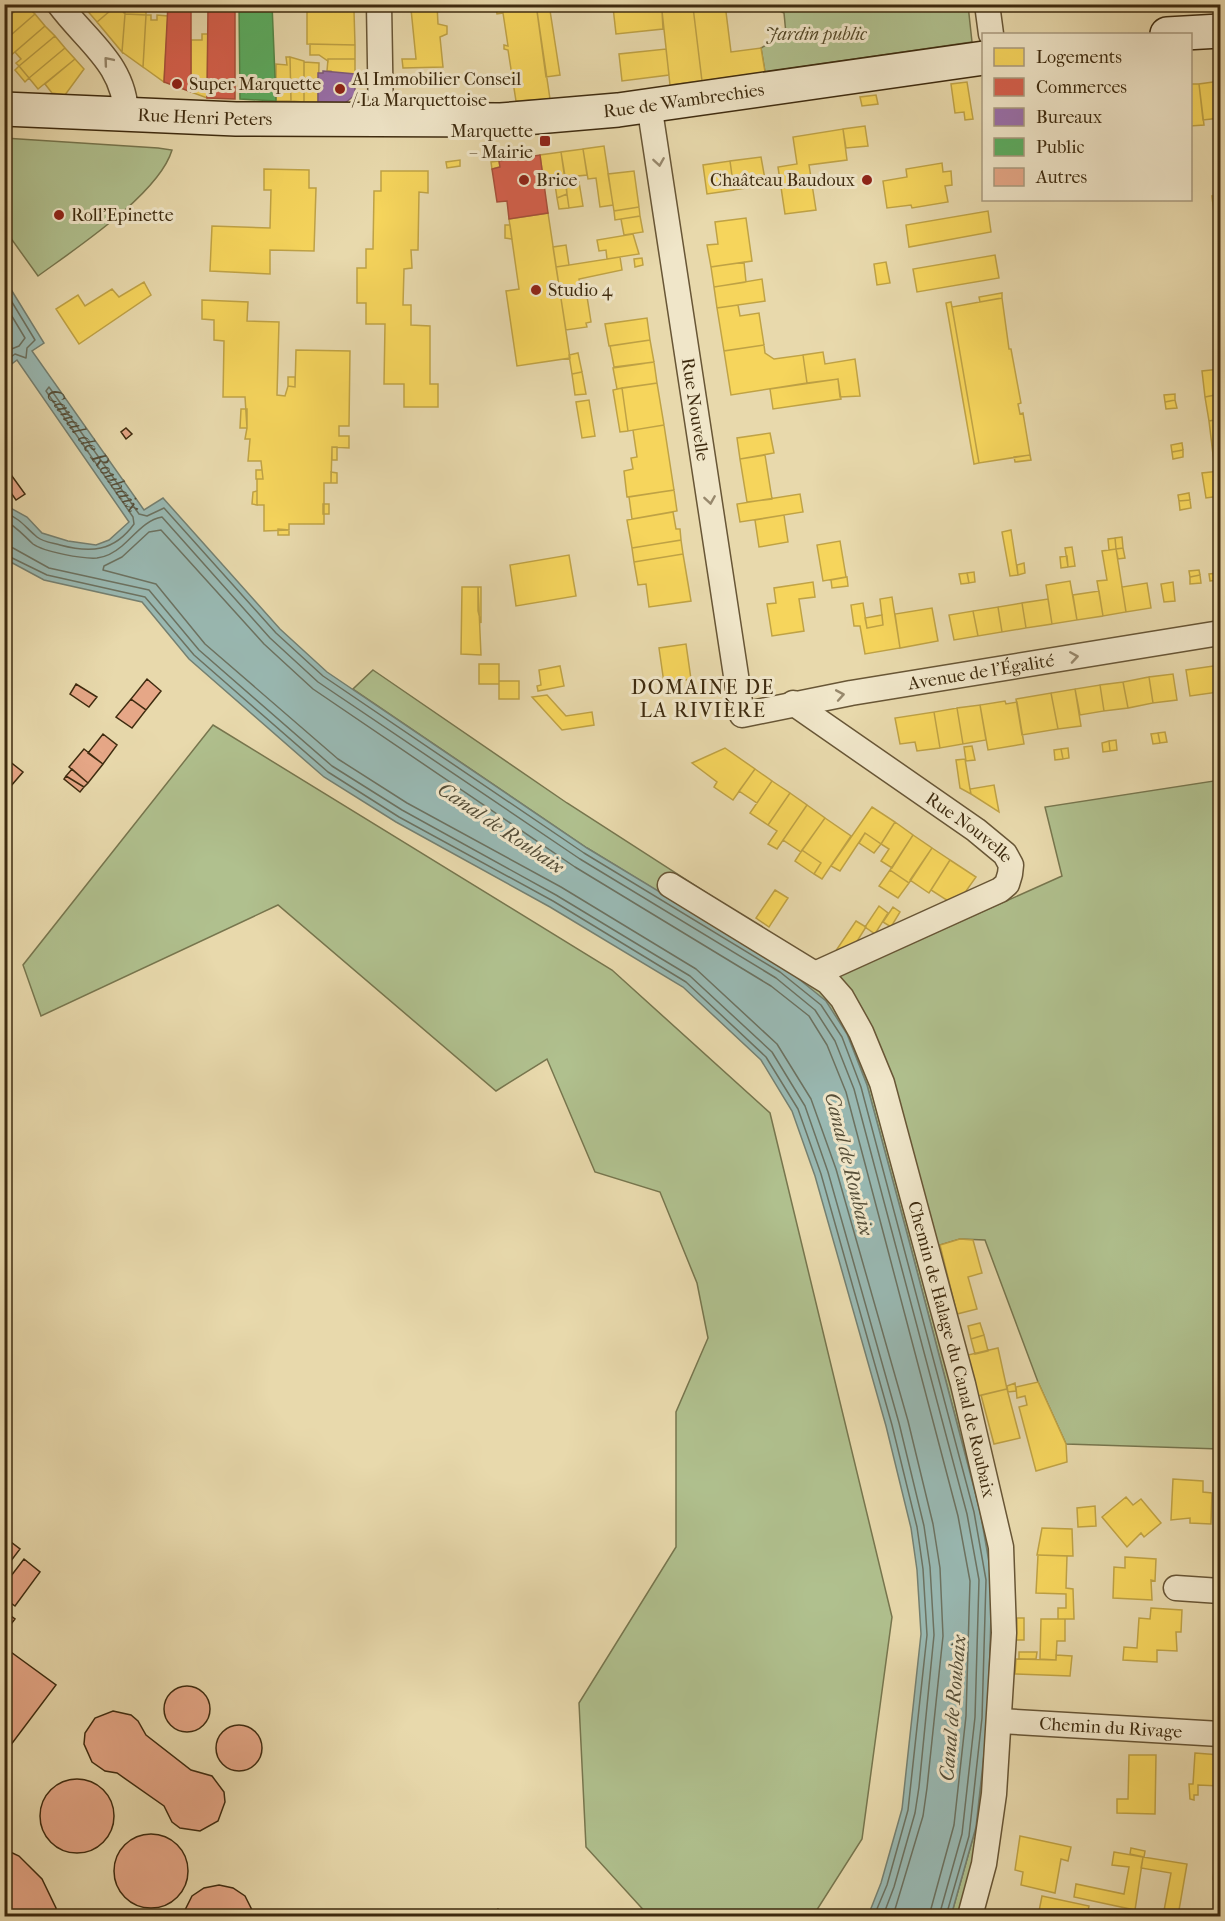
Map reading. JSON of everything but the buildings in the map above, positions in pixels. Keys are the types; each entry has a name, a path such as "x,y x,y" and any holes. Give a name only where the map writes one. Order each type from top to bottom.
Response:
{"main road":[{"path":"1185,33 1221,31"},
{"name":"Rue de Wambrechies","path":"381,121 511,120 649,104 982,58"},
{"path":"4,109 126,115"},
{"name":"Rue Henri Peters","path":"126,115 381,121"}],"street":[{"name":"Rue Henri Peters","path":"59,4 114,68 124,88 126,115"},
{"path":"379,4 381,121"},
{"path":"987,4 991,33"},
{"name":"Rue Nouvelle","path":"649,104 742,715"},
{"name":"Avenue de l'Égalité","path":"742,715 793,703 1221,633"},
{"name":"Rue Nouvelle","path":"793,703 976,830 1005,854 1011,865 1007,884 1000,890 817,973"},
{"name":"Chemin de Halage du Canal de Roubaix","path":"670,885 817,973 842,998 861,1032 882,1083 963,1384 1001,1547 1004,1633 994,1794 984,1864 970,1917"},
{"path":"1176,1588 1221,1591"},
{"name":"Chemin du Rivage","path":"1000,1721 1221,1734"}],"green space":[{"name":"Jardin public","path":"768,5 968,5 972,42 765,72 761,48 786,34 784,13"},
{"path":"4,138 172,150 164,167 134,202 93,236 38,276 5,230"},
{"path":"373,670 567,803 837,977 1062,876 1045,807 1220,780 1220,1449 1066,1444 1038,1382 985,1240 960,1239 940,1245 1009,1568 978,1916 951,1916 976,1827 988,1718 992,1579 980,1511 908,1237 867,1085 847,1034 736,939 587,848 353,689"},
{"path":"213,725 612,970 770,1113 892,1617 862,1839 813,1916 649,1916 586,1847 579,1703 676,1547 676,1412 708,1338 697,1283 660,1192 595,1172 547,1059 496,1091 278,905 41,1016 23,965"}],"water":[{"name":"Canal de Roubaix","path":"4,278 44,343 32,351 144,510 163,498 280,629 327,672 587,848 784,967 826,1001 847,1034 867,1085 908,1237 980,1511 992,1579 988,1718 976,1827 951,1916 868,1916 881,1883 902,1809 921,1634 917,1570 911,1528 886,1426 815,1176 792,1111 761,1060 683,987 550,907 396,822 324,777 189,659 142,602 44,580 5,559 5,505 27,517 42,533 68,541 96,545 109,540 129,522 17,360 5,369"}],"place":[{"name":"Super Marquette","path":"177,84"},
{"name":"Al Immobilier Conseil / La Marquettoise","path":"340,89"},
{"name":"Marquette – Mairie","path":"545,141"},
{"name":"Brice","path":"524,180"},
{"name":"Chaâteau Baudoux","path":"867,180"},
{"name":"Roll'Epinette","path":"59,215"},
{"name":"Studio 4","path":"536,290"}],"district":[{"name":"DOMAINE DE LA RIVIÈRE","path":"703,698"}]}
